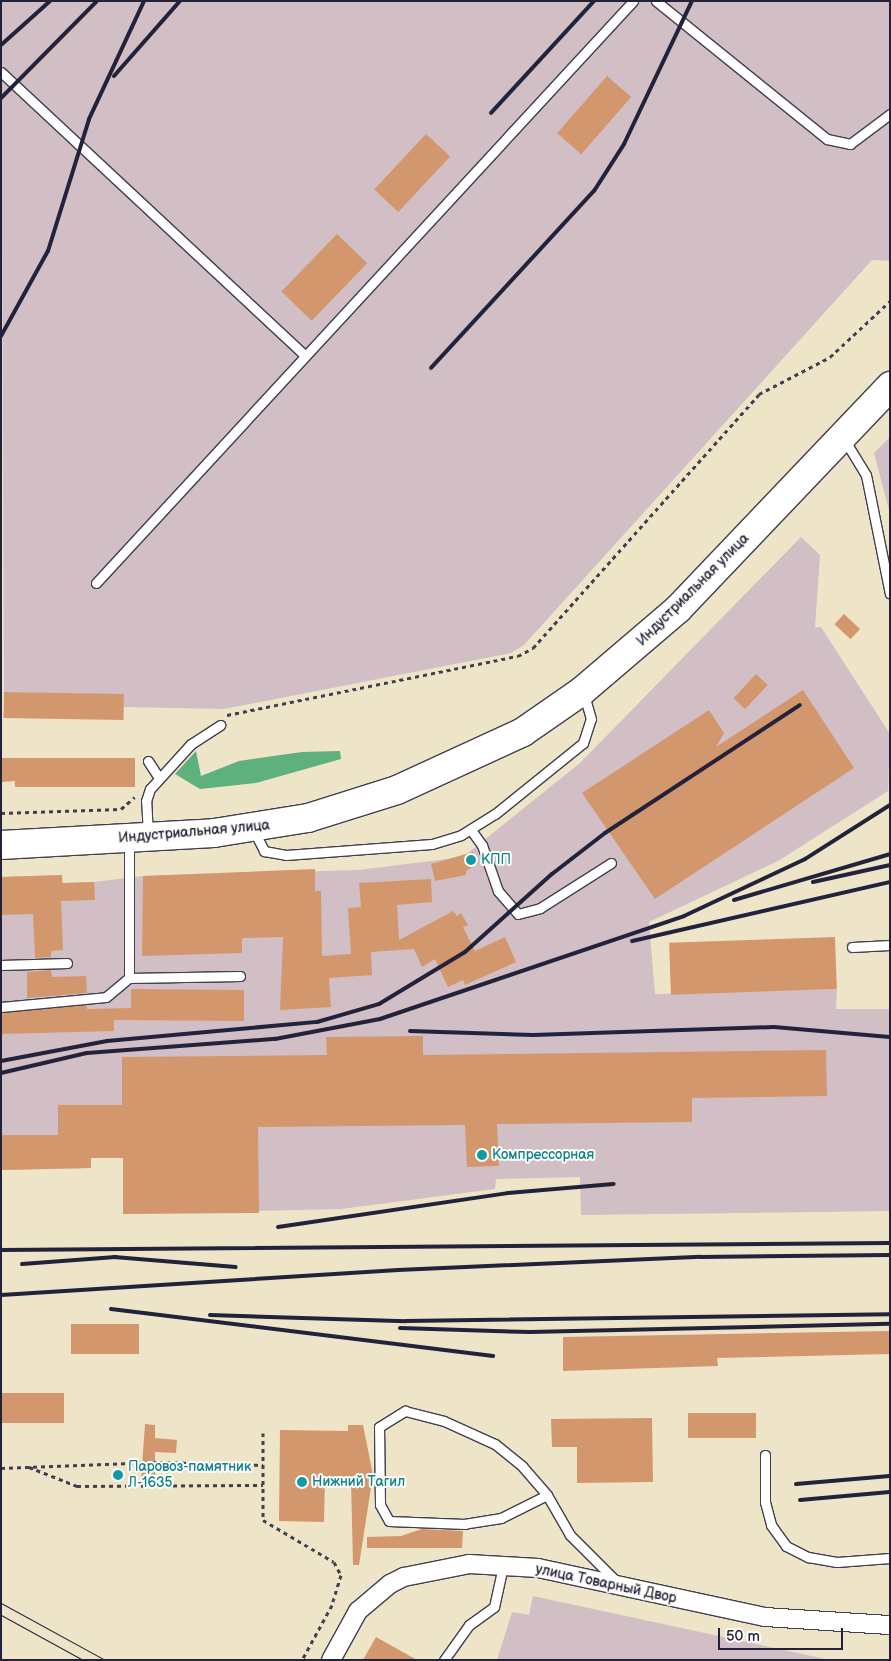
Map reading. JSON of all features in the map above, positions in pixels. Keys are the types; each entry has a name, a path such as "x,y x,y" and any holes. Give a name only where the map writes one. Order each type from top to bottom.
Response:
{"main road":[{"name":"Индустриальная улица","path":"1,845 139,838 253,828 351,806 443,771 524,732 582,691 678,609 890,386"}],"street":[{"name":"улица Товарный Двор","path":"331,1660 358,1611 390,1584 404,1577 469,1564 538,1568 766,1617 890,1625"}],"lane":[{"path":"96,583 304,355 633,1"},
{"path":"656,1 827,139 850,144 890,114"},
{"path":"1,72 304,355"},
{"path":"842,437 866,475 890,594"},
{"path":"253,828 264,851 286,855 432,844 471,830 583,743 591,720 582,691"},
{"path":"129,978 139,838 146,801 157,777 191,744 221,721"},
{"path":"148,761 157,777"},
{"path":"471,830 482,845 498,891 518,914 540,908 611,863"},
{"path":"852,948 890,945"},
{"path":"1,965 68,963"},
{"path":"1,1007 106,997 129,978 240,976"},
{"path":"547,1495 501,1518 465,1524 389,1521 380,1505 376,1438 380,1427 405,1411 444,1421 495,1444 522,1466 547,1495 570,1535 593,1562 628,1588"},
{"path":"765,1455 764,1502 772,1525 786,1546 808,1558 837,1562 890,1558"},
{"path":"444,1660 469,1625 494,1607 503,1566"}],"path":[{"path":"221,721 518,656 533,648 759,394 830,357 890,301"},
{"path":"1,813 121,809 157,777"},
{"path":"263,1432 263,1520 334,1562 342,1575 332,1605 302,1660"},
{"path":"1,1468 158,1462 263,1465"},
{"path":"28,1466 77,1486 263,1485"}],"shaded area":[{"path":"1,1 890,1 890,261 872,260 524,645 511,653 224,709 124,707 124,695 4,692"},
{"path":"890,437 890,514 874,453"},
{"path":"801,537 820,555 815,627 821,627 890,734 888,791 778,861 649,922 655,994 837,989 836,1009 890,1009 890,1211 581,1215 580,1177 496,1179 495,1189 341,1209 123,1214 123,1158 91,1158 91,1168 1,1170 1,877 62,875 63,883 94,882 143,876 358,870 463,857 580,763"},
{"path":"533,1596 830,1660 497,1660 512,1612 529,1615"}],"green space":[{"path":"196,751 201,776 239,761 302,752 340,751 341,759 256,783 200,789 175,774"}],"building":[{"path":"607,76 631,97 581,154 557,133"},
{"path":"426,134 450,157 398,212 374,190"},
{"path":"337,234 367,263 312,321 281,292"},
{"path":"844,614 860,629 851,639 834,624"},
{"path":"756,674 768,685 745,709 733,698"},
{"path":"803,690 854,768 655,899 582,793 709,710 724,733 716,747"},
{"path":"4,692 124,694 124,720 4,718"},
{"path":"1,758 135,758 135,787 15,787 15,781 1,782"},
{"path":"473,852 479,863 466,871 466,875 435,881 431,864"},
{"path":"315,869 315,891 321,891 322,956 351,954 348,908 361,907 359,883 431,879 432,902 397,905 399,940 453,911 457,916 461,913 468,925 463,927 475,951 505,937 516,962 465,985 463,980 448,987 435,959 422,967 414,949 371,952 372,975 329,978 331,1007 280,1010 283,937 242,938 242,953 142,956 143,876"},
{"path":"62,875 62,883 94,882 95,900 61,901 63,950 51,951 51,957 35,958 33,914 1,915 1,877"},
{"path":"835,937 837,989 671,995 669,943"},
{"path":"51,970 52,977 86,976 87,993 27,998 27,972"},
{"path":"131,989 244,990 244,1021 114,1020 114,1031 1,1034 1,1013 87,1005 87,1009 131,1008"},
{"path":"423,1036 423,1055 826,1050 827,1096 692,1098 692,1122 497,1124 499,1166 467,1167 465,1125 258,1127 259,1213 123,1214 123,1158 91,1158 91,1168 1,1170 1,1135 58,1135 58,1105 122,1105 122,1057 327,1055 326,1037"},
{"path":"71,1324 139,1324 139,1354 71,1354"},
{"path":"890,1331 890,1354 717,1358 718,1366 563,1371 563,1337"},
{"path":"1,1393 64,1393 64,1423 1,1423"},
{"path":"688,1413 756,1413 756,1438 688,1438"},
{"path":"652,1418 653,1482 577,1483 577,1447 552,1447 551,1419"},
{"path":"145,1424 155,1425 155,1438 177,1440 176,1453 155,1452 155,1480 141,1480"},
{"path":"348,1425 363,1425 373,1475 359,1565 353,1565 351,1480 325,1480 324,1522 279,1521 280,1430 348,1431"},
{"path":"422,1529 463,1531 462,1548 367,1548 367,1537 401,1536"},
{"path":"376,1637 417,1660 363,1660"}],"tram line":[{"path":"1,1603 105,1660"},
{"path":"1,1615 83,1660"}],"railway":[{"path":"1,45 50,1"},
{"path":"1,98 97,1"},
{"path":"1,336 48,251 89,119 144,1"},
{"path":"114,76 180,1"},
{"path":"491,113 594,1"},
{"path":"431,368 594,191 624,144 692,1"},
{"path":"1,1061 107,1041 317,1022 379,1004 465,952 552,874 605,833 800,705"},
{"path":"1,1073 87,1053 275,1039 380,1019 684,916 805,859 890,805"},
{"path":"734,900 890,854"},
{"path":"813,882 890,865"},
{"path":"632,941 890,882"},
{"path":"410,1031 533,1035 774,1027 890,1037"},
{"path":"278,1227 508,1193 614,1184"},
{"path":"1,1250 890,1243"},
{"path":"1,1295 398,1270 701,1257 890,1255"},
{"path":"114,1257 236,1267"},
{"path":"22,1264 116,1257"},
{"path":"111,1309 493,1356"},
{"path":"210,1315 406,1321 890,1314"},
{"path":"400,1328 530,1332 890,1324"},
{"path":"796,1484 890,1476"},
{"path":"800,1500 890,1492"}],"place":[{"name":"КПП","path":"471,860"},
{"name":"Компрессорная","path":"482,1155"},
{"name":"Паровоз-памятник Л-1635","path":"118,1475"},
{"name":"Нижний Тагил","path":"302,1482"}]}
